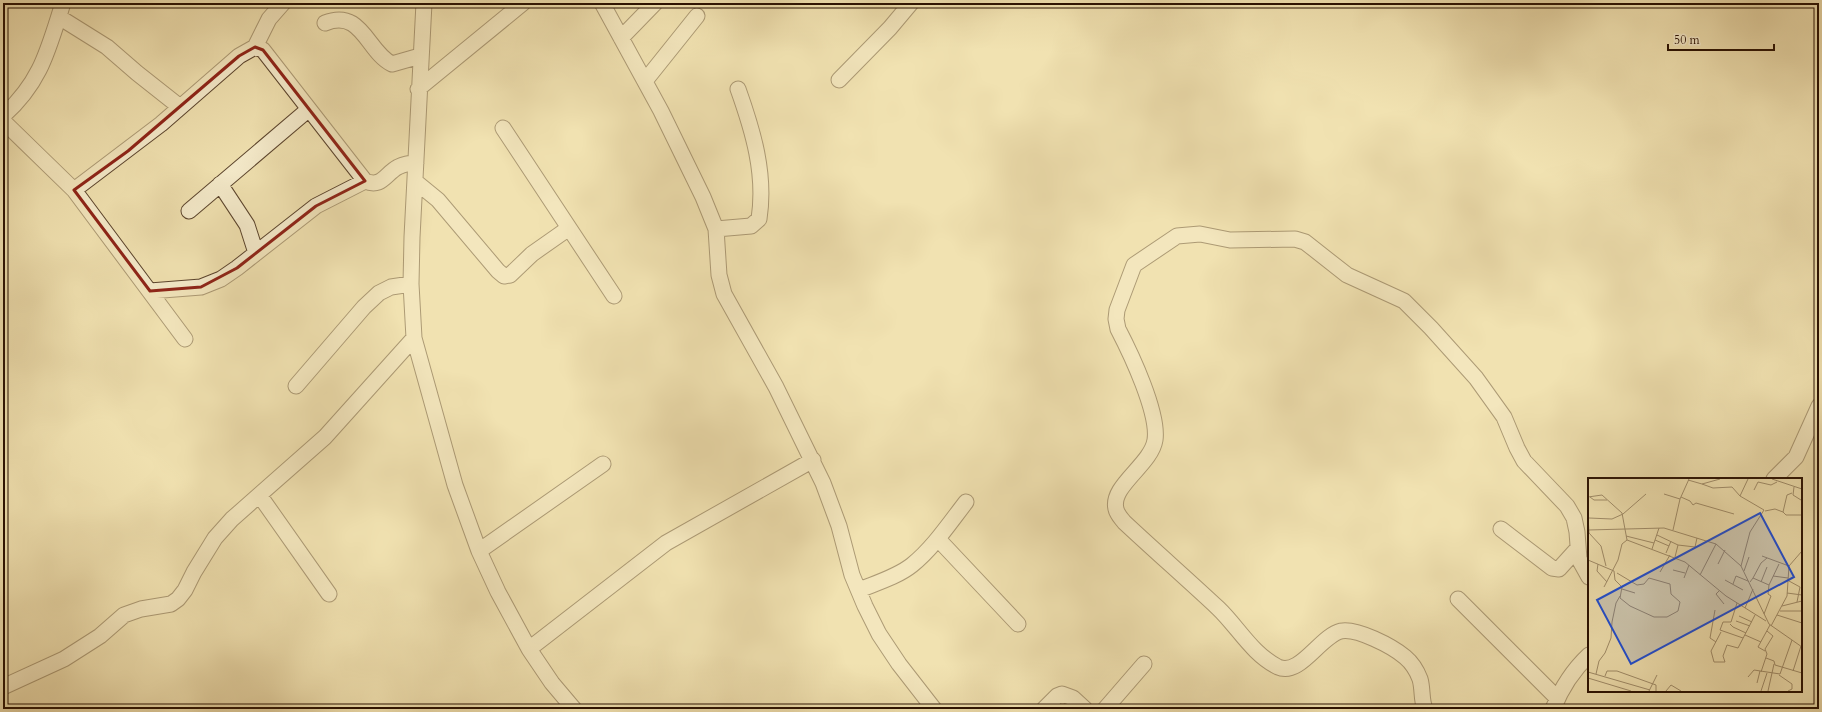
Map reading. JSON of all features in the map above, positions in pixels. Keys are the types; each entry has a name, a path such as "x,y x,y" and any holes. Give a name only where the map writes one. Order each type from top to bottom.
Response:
{"street":[{"path":"3,116 20,100 38,75 63,3"},
{"path":"74,190 128,151 239,56 255,47 269,19 283,3"},
{"path":"424,3 418,89 416,182 411,284 414,338 454,485 479,552 498,592 529,649 552,683 574,709"},
{"path":"418,89 523,3"},
{"path":"602,3 684,156 716,229 719,275 724,294 776,387 812,460 839,526 852,574 879,634 899,664 934,709"},
{"path":"621,38 655,3"},
{"path":"839,80 890,28 911,3"},
{"path":"645,81 697,16"},
{"path":"59,17 108,47 136,73 180,107"},
{"path":"325,23 338,19 346,20 354,25 392,64 420,56"},
{"path":"255,47 263,50 365,181 372,184 380,182 396,168 402,165 416,163"},
{"path":"716,229 751,226 759,219 759,164 757,148 738,89"},
{"path":"189,211 309,109"},
{"path":"3,121 74,190 150,290 185,339"},
{"path":"502,128 614,296"},
{"path":"150,290 201,287 221,279 316,206 365,181"},
{"path":"416,182 438,200 498,271 504,276 510,275 537,250 569,228"},
{"path":"220,184 247,225 256,253"},
{"path":"1425,709 1420,679 1414,667 1405,657 1384,643 1367,636 1342,631 1330,636 1296,666 1288,669 1273,664 1246,641 1218,608 1124,522 1116,510 1115,499 1120,490 1146,461 1155,441 1155,427 1148,400 1118,328 1116,319 1117,310 1134,265 1168,240 1177,236 1188,234 1230,240 1295,239 1317,250 1347,275 1404,301 1432,328 1494,400 1504,417 1524,461 1567,506 1574,518 1577,532 1578,559 1588,575"},
{"path":"296,386 364,307 379,293 391,287 411,284"},
{"path":"3,687 64,659 100,636 124,615 141,609 171,604 178,599 185,590 215,538 232,519 260,496 325,437 414,338"},
{"path":"1775,478 1796,457 1819,406"},
{"path":"529,649 666,544 812,460"},
{"path":"479,552 603,464"},
{"path":"260,496 329,594"},
{"path":"859,590 891,578 911,566 938,539 966,502"},
{"path":"1501,529 1552,568 1559,569 1563,566 1578,548"},
{"path":"938,539 1018,624"},
{"path":"1458,599 1555,704 1578,665 1588,656"},
{"path":"1105,709 1144,664"},
{"path":"1044,709 1057,696 1062,694 1072,698 1085,709"}],"highlighted area":[{"path":"255,47 263,50 365,181 316,206 237,268 201,287 150,291 74,190 128,151 239,56"}]}
